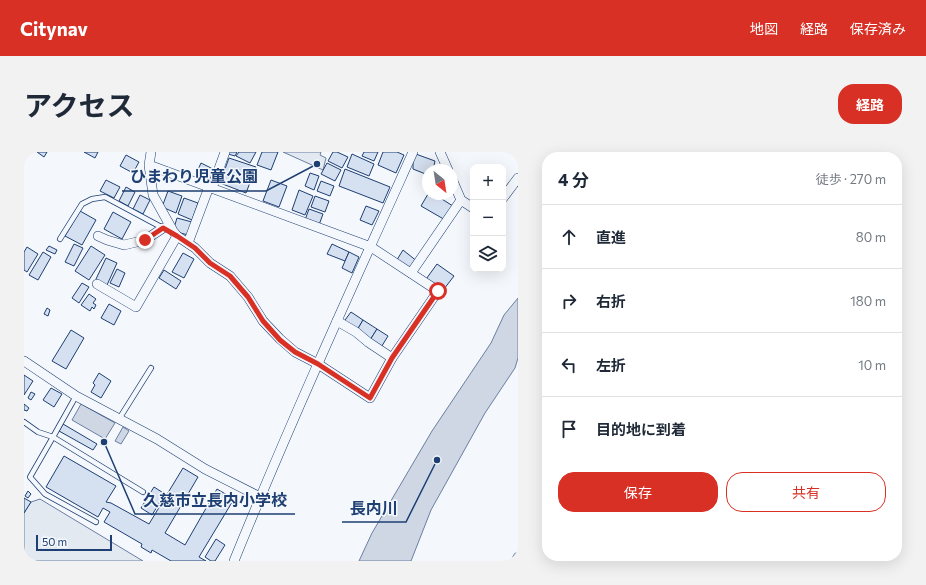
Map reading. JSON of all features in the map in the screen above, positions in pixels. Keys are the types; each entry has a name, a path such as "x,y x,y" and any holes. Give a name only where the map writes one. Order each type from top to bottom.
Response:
{"street":[{"path":"149,166 371,247 438,291 392,358 370,398 318,364 295,352 280,340 263,321 248,297 230,276 210,263 195,248 177,236 153,195 149,166 151,152"},
{"path":"188,243 225,152"},
{"path":"234,561 318,364 413,152"},
{"path":"440,152 445,164"},
{"path":"506,194 518,178"},
{"path":"458,193 461,200 470,206"},
{"path":"411,273 461,200"},
{"path":"98,236 124,245 145,240 163,228"},
{"path":"97,284 136,307 177,236"},
{"path":"337,321 356,332 392,358"},
{"path":"24,361 76,396 157,439 205,469 260,497"},
{"path":"516,561 518,557"}],"lane":[{"path":"60,239 82,204 92,199 105,197 177,236"},
{"path":"119,419 151,368"},
{"path":"76,396 30,477 45,494 96,522"},
{"path":"24,422 38,432 53,438 143,492"}],"shaded area":[{"path":"283,152 321,152 320,155 326,158 323,170"},
{"path":"518,298 518,358 515,368 485,413 431,510 411,561 359,561 372,533 432,431 491,343 504,315"},
{"path":"81,404 115,423 105,439 72,420"},
{"path":"123,427 129,431 121,444 115,441"},
{"path":"40,499 143,561 24,561 24,513 31,502"}],"building":[{"path":"37,152 47,152 44,157"},
{"path":"84,152 98,152 95,158"},
{"path":"229,152 237,152 235,156 228,154"},
{"path":"239,152 256,152 250,163 236,156"},
{"path":"262,152 278,152 271,170 257,165"},
{"path":"333,152 337,152 348,157 342,168 328,161"},
{"path":"364,152 378,152 374,161 362,156"},
{"path":"383,152 397,152 404,155 396,173 378,165"},
{"path":"413,153 435,161 434,164 422,164 422,173 413,169"},
{"path":"352,154 374,164 369,176 347,167"},
{"path":"126,155 139,162 133,173 120,166"},
{"path":"229,158 256,167 246,193 220,183"},
{"path":"201,163 215,170 209,181 196,174"},
{"path":"327,163 341,170 335,181 321,174"},
{"path":"345,169 390,187 383,203 339,186"},
{"path":"310,173 319,176 314,190 305,186"},
{"path":"106,180 120,187 114,198 100,191"},
{"path":"271,180 287,186 279,207 263,201"},
{"path":"321,181 334,186 330,196 317,191"},
{"path":"126,187 135,192 128,206 119,201"},
{"path":"299,190 313,196 305,215 292,210"},
{"path":"168,191 182,196 176,213 162,207"},
{"path":"140,195 150,200 143,214 133,209"},
{"path":"315,196 329,201 325,212 311,207"},
{"path":"184,198 198,203 192,220 178,214"},
{"path":"424,200 443,200 456,208 447,221 421,206"},
{"path":"366,206 379,211 372,225 360,220"},
{"path":"309,209 323,214 319,225 305,220"},
{"path":"80,211 96,220 82,245 65,236"},
{"path":"113,212 131,222 122,239 104,229"},
{"path":"177,218 192,222 188,235 173,231"},
{"path":"74,244 83,248 74,266 65,262"},
{"path":"332,244 349,252 345,261 327,254"},
{"path":"49,246 57,250 55,254 46,250"},
{"path":"91,246 105,255 89,280 75,271"},
{"path":"27,247 38,254 27,272 24,270 24,252"},
{"path":"403,250 418,262 413,270 395,263"},
{"path":"43,252 51,257 38,280 29,275"},
{"path":"349,252 359,257 352,273 342,268"},
{"path":"183,253 194,259 184,278 172,272"},
{"path":"106,258 117,263 107,285 96,279"},
{"path":"437,264 454,276 444,289 424,282"},
{"path":"117,269 125,273 119,287 110,283"},
{"path":"164,270 181,281 176,289 159,278"},
{"path":"82,283 89,287 79,303 72,298"},
{"path":"89,294 96,299 93,303 96,305 94,309 92,307 90,311 81,305"},
{"path":"109,304 121,311 114,325 101,318"},
{"path":"47,308 50,310 48,316 44,314"},
{"path":"351,312 363,320 356,332 342,324"},
{"path":"363,320 377,329 370,340 356,332"},
{"path":"377,329 388,336 380,349 370,340"},
{"path":"71,330 84,338 66,369 52,361"},
{"path":"99,373 111,381 101,398 91,392 95,385 93,383"},
{"path":"24,375 33,381 24,395"},
{"path":"51,388 62,394 54,407 43,400"},
{"path":"31,392 35,394 31,400 28,398"},
{"path":"24,404 29,408 27,411 24,410"},
{"path":"63,424 97,444 93,450 59,431"},
{"path":"64,456 116,486 106,502 111,503 149,524 183,468 198,477 165,533 185,545 217,489 234,499 199,557 206,561 171,561 152,550 151,553 141,547 142,544 104,522 110,512 103,508 98,517 46,487"},
{"path":"154,487 165,494 152,515 141,508"},
{"path":"28,491 31,494 28,498 25,496"},
{"path":"24,498 31,502 24,513"},
{"path":"216,539 225,545 215,561 211,561 205,557"}],"place":[{"name":"ひまわり児童公園","path":"317,164"},
{"name":"久慈市立長内小学校","path":"104,442"},
{"name":"長内川","path":"437,460"}],"route":[{"path":"145,240 163,228 188,243 210,263 230,276 248,297 263,321 280,340 295,352 318,364 370,398 392,358 438,291"}]}
